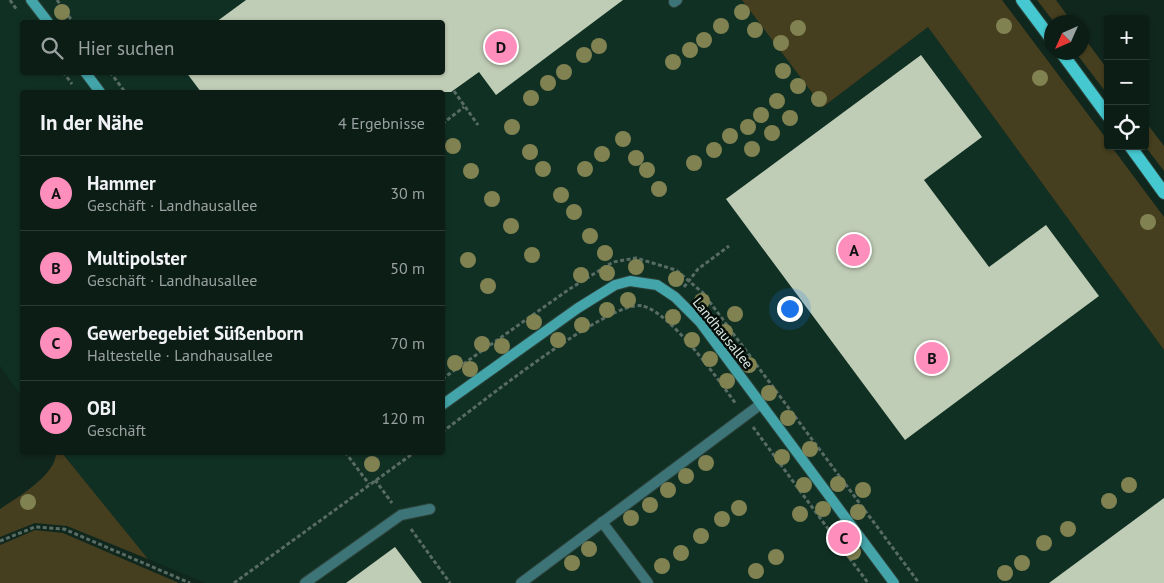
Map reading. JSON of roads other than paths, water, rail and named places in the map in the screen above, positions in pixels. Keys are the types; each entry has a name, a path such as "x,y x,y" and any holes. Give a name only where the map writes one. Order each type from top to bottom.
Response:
{"main road":[{"path":"1022,0 1044,29"},
{"path":"1067,60 1104,111"},
{"path":"1133,150 1164,193"}],"street":[{"path":"31,0 46,20"},
{"path":"87,75 98,90"},
{"name":"Landhausallee","path":"445,404 578,308 614,285 630,281 642,281 657,285 675,297 700,322 894,583"}],"lane":[{"path":"521,583 761,404"},
{"path":"305,583 401,515 430,509"},
{"path":"602,522 648,583"}],"place":[{"name":"OBI","path":"501,47"},
{"name":"Hammer","path":"854,250"},
{"name":"Multipolster","path":"932,358"},
{"name":"Gewerbegebiet Süßenborn","path":"844,538"}]}
